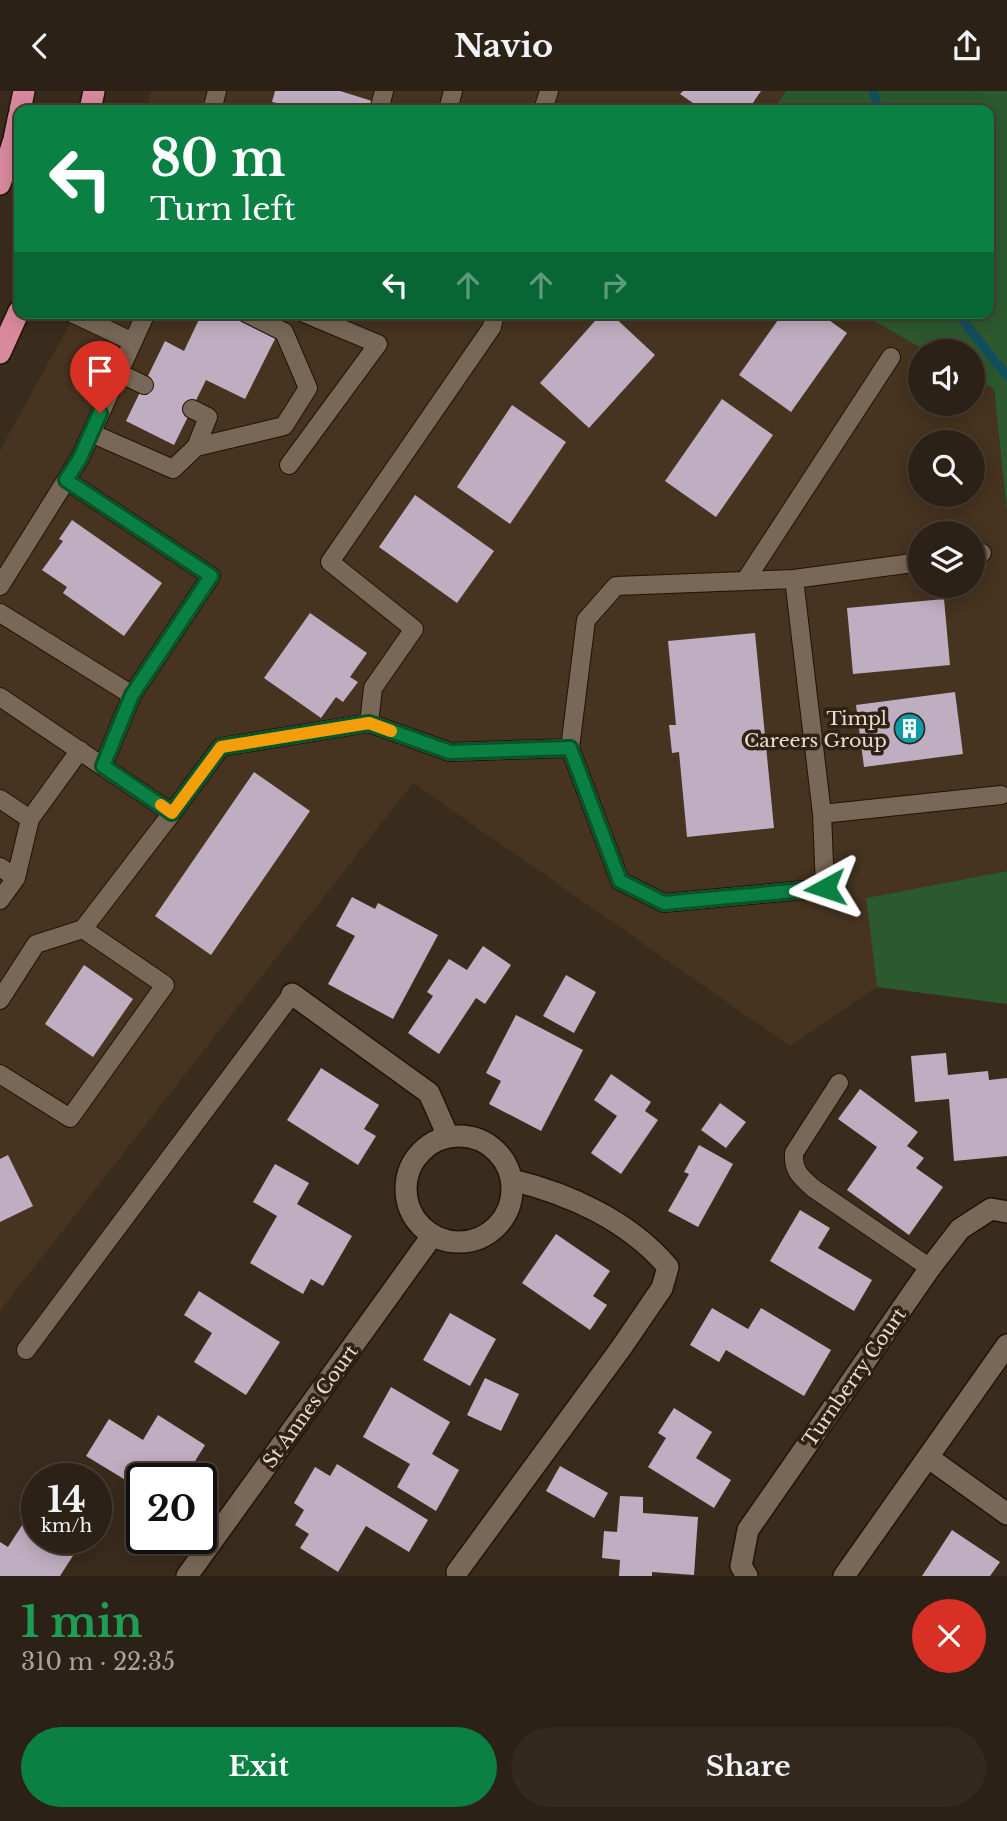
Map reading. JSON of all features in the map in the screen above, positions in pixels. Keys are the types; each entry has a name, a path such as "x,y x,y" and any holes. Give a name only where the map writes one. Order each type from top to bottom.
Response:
{"highway":[{"path":"0,184 14,134"},
{"path":"0,353 15,319"}],"street":[{"path":"292,994 429,1093 448,1136"},
{"path":"465,1135 482,1140 496,1150 507,1164 512,1180 512,1198 506,1214 496,1228 482,1237 466,1242 449,1242 432,1236 418,1224 409,1208 405,1190 408,1171 417,1155 431,1142 448,1136 465,1135"},
{"path":"457,1572 621,1348 662,1288 668,1267 642,1239 573,1198 512,1180"},
{"name":"Turnberry Court","path":"747,1576 741,1566 748,1530 930,1268 960,1229 991,1209 1007,1212"},
{"name":"St Annes Court","path":"187,1576 432,1236"},
{"path":"844,1576 1007,1345"},
{"path":"929,1458 1007,1514"}],"lane":[{"path":"85,319 133,342"},
{"path":"0,586 66,480 91,433 143,319"},
{"path":"196,447 284,426 308,388 284,332 258,319"},
{"path":"289,465 378,344 318,319"},
{"path":"369,723 373,688 414,629 330,562 492,327 494,319"},
{"path":"745,581 891,357"},
{"path":"119,373 144,385"},
{"path":"91,433 173,469 196,447 208,417 192,409"},
{"path":"66,480 211,576 132,695 103,766"},
{"path":"794,579 822,814 825,888 664,903 620,881 570,748 586,620 616,586 794,579 908,564"},
{"path":"0,613 132,695"},
{"path":"0,697 172,813"},
{"path":"0,1000 36,944 83,929 221,747 369,723 450,752 570,748"},
{"path":"0,900 16,878 30,819 80,750"},
{"path":"822,814 1001,795"},
{"path":"0,799 30,819"},
{"path":"0,867 16,878"},
{"path":"0,1074 71,1118 165,985 83,929"},
{"path":"26,1350 292,994"},
{"path":"839,1083 794,1153 793,1164 813,1188 930,1268"}],"shaded area":[{"path":"151,91 786,91 776,105 147,105"},
{"path":"73,319 870,319 908,341 908,416 985,416 985,384 994,389 1007,513 1007,871 866,898 877,987 790,1046 413,783 0,1311 0,450"}],"green space":[{"path":"786,91 1007,91 1007,513 994,389 985,384 985,339 908,341 870,319 994,319 994,105 776,105"},
{"path":"1007,871 1007,1004 877,987 866,898"}],"building":[{"path":"275,91 340,91 372,101 371,105 276,105 272,102"},
{"path":"683,91 761,91 751,105 696,105 680,94"},
{"path":"199,319 251,319 278,333 245,399 206,380 174,445 126,421 165,341 184,351"},
{"path":"597,319 616,319 655,355 589,428 540,383"},
{"path":"779,319 827,319 847,333 791,412 739,375"},
{"path":"722,399 773,435 716,517 665,481"},
{"path":"512,405 566,442 510,524 457,487"},
{"path":"415,495 494,551 457,603 379,547"},
{"path":"72,520 162,583 124,636 63,593 67,587 42,570 63,541 59,539"},
{"path":"944,599 950,665 853,674 847,608"},
{"path":"310,613 367,653 350,677 358,682 343,702 336,697 321,718 264,678"},
{"path":"755,633 774,828 687,837 679,752 672,753 669,725 676,725 668,641"},
{"name":"Timpl Careers Group","path":"955,692 963,754 864,767 856,705"},
{"path":"254,772 310,811 211,955 155,916"},
{"path":"352,897 375,909 378,903 438,935 393,1019 328,984 355,936 336,926"},
{"path":"483,946 511,965 485,1004 476,998 439,1054 408,1033 433,996 427,992 449,959 467,970"},
{"path":"84,965 133,999 93,1057 45,1024"},
{"path":"566,975 596,992 574,1033 543,1016"},
{"path":"516,1015 583,1050 541,1131 489,1104 501,1081 486,1073"},
{"path":"946,1053 948,1075 988,1071 989,1080 1007,1078 1007,1156 954,1161 949,1099 915,1102 911,1056"},
{"path":"321,1068 379,1105 364,1129 376,1136 358,1165 287,1120"},
{"path":"611,1074 651,1102 645,1111 658,1120 621,1174 591,1153 617,1116 594,1100"},
{"path":"860,1089 918,1132 907,1146 924,1158 916,1168 943,1187 909,1235 847,1190 877,1147 838,1119"},
{"path":"720,1103 746,1122 726,1148 701,1130"},
{"path":"699,1145 733,1164 698,1227 668,1211 689,1174 684,1172"},
{"path":"8,1155 33,1206 0,1222 0,1159"},
{"path":"275,1164 309,1183 297,1204 352,1236 323,1286 311,1279 303,1294 250,1263 277,1216 253,1202"},
{"path":"800,1210 830,1228 818,1248 872,1280 854,1311 770,1261"},
{"path":"556,1234 610,1271 593,1296 607,1305 590,1330 522,1283"},
{"path":"199,1291 280,1342 246,1395 194,1362 212,1333 184,1315"},
{"path":"712,1308 748,1329 761,1308 831,1350 804,1396 726,1350 719,1362 690,1345"},
{"path":"450,1313 496,1339 470,1386 423,1360"},
{"path":"485,1378 519,1394 501,1431 467,1415"},
{"path":"391,1387 450,1422 432,1454 459,1470 436,1511 397,1487 410,1464 363,1437"},
{"path":"674,1408 712,1432 696,1458 731,1480 714,1508 648,1467 666,1438 658,1433"},
{"path":"158,1415 205,1445 194,1463 126,1463 126,1480 112,1472 112,1463 98,1463 86,1456 109,1419 143,1440"},
{"path":"337,1464 428,1520 409,1552 366,1526 338,1572 300,1548 309,1534 295,1525 304,1510 294,1503 315,1467 330,1476"},
{"path":"560,1466 608,1493 594,1518 546,1491"},
{"path":"620,1496 643,1497 643,1513 698,1517 694,1575 652,1572 652,1576 619,1576 620,1560 602,1558 604,1531 617,1532"},
{"path":"21,1527 21,1554 74,1554 60,1576 0,1576 0,1542 8,1547"},
{"path":"952,1530 1000,1562 990,1576 922,1576"}],"waterway":[{"path":"873,91 877,105"},
{"path":"962,319 1007,376"}],"slow traffic":[{"path":"161,805 172,813 221,747 369,723 391,731"}],"place":[{"name":"Timpl Careers Group","path":"910,729"}],"route":[{"path":"100,413 80,458 66,480 211,576 132,695 103,766 172,813 221,747 369,723 450,752 570,748 620,881 664,903 825,888"}]}
